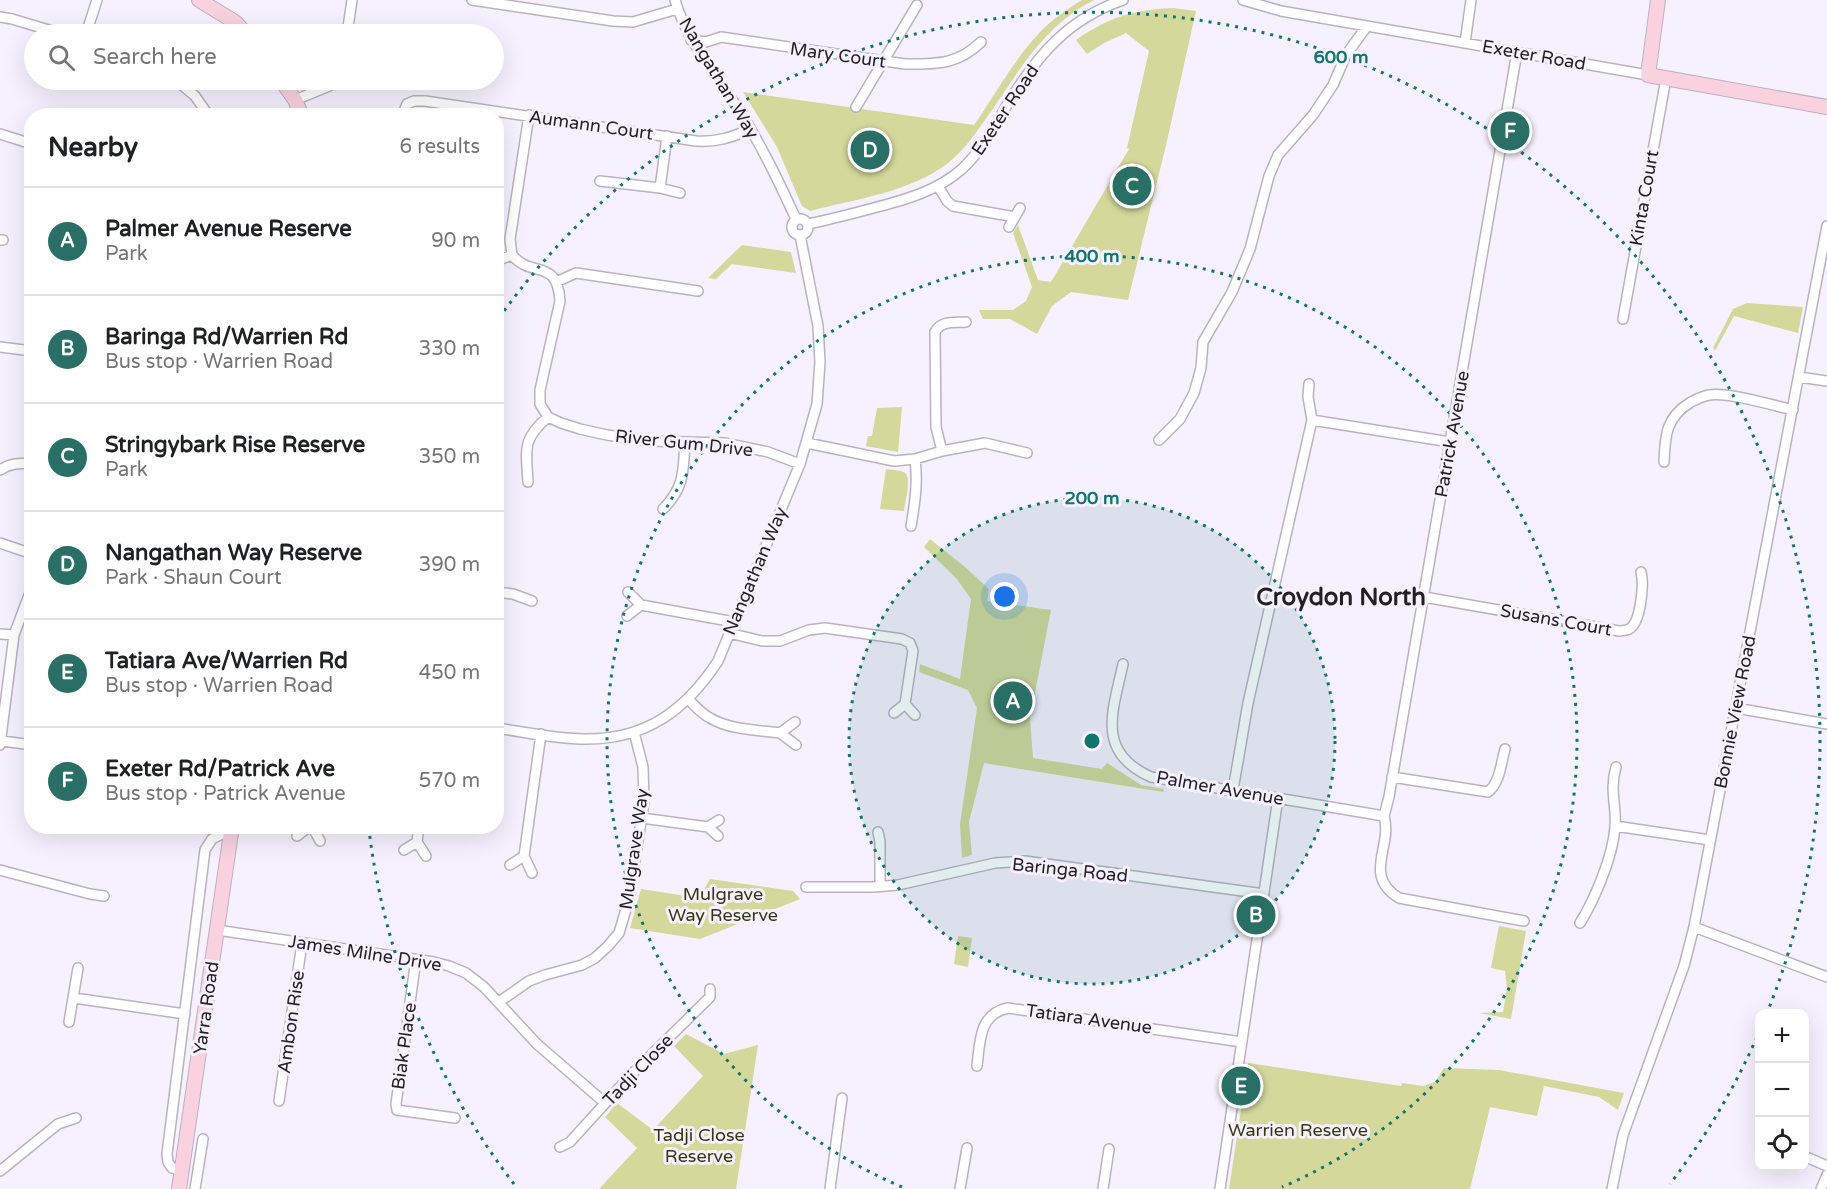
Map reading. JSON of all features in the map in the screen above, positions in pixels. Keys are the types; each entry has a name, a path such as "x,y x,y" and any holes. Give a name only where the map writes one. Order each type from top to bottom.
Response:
{"main road":[{"path":"199,0 237,24"},
{"path":"1648,75 1658,0"},
{"name":"Exeter Road","path":"1648,75 1827,107"},
{"path":"288,90 298,108"},
{"name":"Yarra Road","path":"179,1189 231,834"}],"street":[{"path":"89,24 97,0"},
{"path":"348,24 352,0"},
{"path":"472,0 633,22 676,5"},
{"name":"Exeter Road","path":"808,224 899,201 938,186 962,169 981,149 1030,71 1055,40 1094,11 1123,0"},
{"name":"Exeter Road","path":"1242,0 1274,4 1367,26 1648,75"},
{"path":"1465,43 1471,0"},
{"name":"Nangathan Way","path":"676,5 691,40 750,129 796,219"},
{"path":"856,107 917,5"},
{"path":"0,17 29,24"},
{"path":"1159,440 1180,419 1194,393 1201,368 1203,342 1232,292 1250,249 1269,176 1278,155 1307,122 1333,85 1347,55 1367,26"},
{"name":"Mary Court","path":"691,40 706,42 721,37 883,62 929,64 964,56 981,42"},
{"name":"Patrick Avenue","path":"1517,52 1424,597 1384,816 1386,829 1379,871 1393,895 1399,898 1524,921"},
{"name":"Kinta Court","path":"1623,319 1665,78"},
{"path":"188,90 203,108"},
{"path":"295,100 320,90"},
{"name":"Aumann Court","path":"405,108 407,104 414,101 425,101 478,108"},
{"name":"Aumann Court","path":"504,112 696,141 730,139 750,129"},
{"path":"528,482 526,450 528,443 531,434 548,417 540,404 540,390 560,301 560,289 552,275 544,269 519,263 512,255 510,239 530,115"},
{"path":"0,134 24,142"},
{"path":"660,188 667,136"},
{"path":"600,181 660,188 680,193"},
{"path":"938,186 953,206 1018,212 1009,227"},
{"path":"796,219 803,219 808,224 807,231 800,235 792,229 796,219"},
{"name":"Bonnie View Road","path":"1612,1189 1623,1135 1684,966 1694,927 1827,226"},
{"name":"Nangathan Way","path":"504,729 583,739 610,738 634,732 661,720 688,699 704,682 718,661 800,464 817,404 820,362 818,326 800,235"},
{"path":"504,258 512,255"},
{"path":"556,282 576,273 698,291"},
{"path":"942,452 936,428 935,332 937,327 944,323 966,322"},
{"path":"0,347 24,350"},
{"path":"1798,377 1827,381"},
{"path":"1233,790 1248,703 1312,420 1308,397 1309,384"},
{"path":"1664,462 1664,441 1671,420 1683,407 1697,398 1710,395 1725,396 1793,410"},
{"name":"River Gum Drive","path":"548,417 561,423 608,435 649,441 725,443 745,446 800,464"},
{"path":"1312,420 1450,442"},
{"path":"663,509 679,488 683,469 684,442"},
{"path":"807,443 894,461 915,459 985,443 1027,453"},
{"path":"911,526 918,477 915,459"},
{"path":"0,470 7,465 24,464"},
{"path":"0,543 24,551"},
{"name":"Susans Court","path":"1424,597 1619,631 1629,630 1637,616 1643,583 1641,572"},
{"path":"628,592 641,605 734,622"},
{"path":"504,593 532,601"},
{"path":"627,616 641,605"},
{"path":"24,608 14,635 1,743 24,744"},
{"path":"729,633 762,641 780,641 809,630 825,628 902,639 910,643 913,651 905,704 894,713"},
{"path":"0,633 14,635"},
{"name":"Palmer Avenue","path":"1123,664 1111,729 1115,745 1124,760 1136,770 1151,777 1384,816"},
{"path":"688,699 710,718 748,729 780,733 796,745"},
{"path":"905,704 915,715"},
{"path":"1736,708 1827,724"},
{"path":"780,733 795,722"},
{"name":"Mulgrave Way","path":"500,1002 529,981 582,965 595,958 619,933 629,899 644,802 641,756 634,732"},
{"path":"532,873 524,856 541,734"},
{"path":"1392,777 1488,792 1494,788 1497,781 1505,749"},
{"path":"1580,923 1589,908 1611,850 1615,826 1612,797 1616,767"},
{"path":"1220,1189 1278,798"},
{"path":"642,818 708,827 718,836"},
{"path":"708,827 719,820"},
{"path":"1615,826 1710,840"},
{"path":"878,832 880,886"},
{"path":"181,1170 172,1168 167,1154 205,850 212,840 222,834"},
{"path":"316,834 320,841"},
{"path":"418,834 417,842 426,856"},
{"path":"404,850 417,842"},
{"path":"510,865 524,856"},
{"name":"Baringa Road","path":"806,887 880,886 919,881 994,863 1025,861 1264,894"},
{"path":"0,870 104,896"},
{"path":"1694,927 1827,977"},
{"name":"James Milne Drive","path":"217,930 416,959 449,966 466,973 500,1002 537,1044 605,1103"},
{"name":"Ambon Rise","path":"279,1101 302,943"},
{"name":"Biak Place","path":"416,959 397,1110 455,1118"},
{"path":"69,1022 78,968"},
{"name":"Tadji Close","path":"560,1147 570,1142 605,1103 710,997 710,989"},
{"path":"74,998 185,1014"},
{"name":"Tatiara Avenue","path":"977,1066 980,1037 984,1025 990,1016 999,1010 1008,1008 1242,1041"},
{"path":"830,1189 842,1098"},
{"path":"0,1171 58,1124 76,1118"},
{"path":"195,1189 203,1139"},
{"path":"960,1189 967,1148"},
{"path":"1103,1189 1109,1149"},
{"path":"1809,1158 1827,1166"},
{"path":"1821,1189 1827,1175"}],"green space":[{"path":"1082,0 1094,0 1077,10 1047,35 971,139 954,158 917,181 882,193 810,211 802,206 777,147 743,92 974,125 1014,65 1041,31 1055,18"},
{"path":"1173,8 1196,11 1128,300 1071,292 1052,306 1037,334 1010,319 983,319 979,310 1013,310 1026,301 1032,287 1013,233 1018,225 1038,280 1051,282 1129,149 1127,148 1149,51 1126,33 1087,54 1076,40 1122,16"},
{"path":"742,245 791,252 796,273 732,264 716,279 708,278"},
{"path":"1747,303 1803,307 1798,333 1734,316 1715,351 1713,348 1733,309"},
{"path":"902,407 898,452 866,446 868,436 872,436 877,408"},
{"path":"886,469 902,471 907,476 904,511 880,509"},
{"path":"930,539 989,589 987,601 1051,610 1030,718 1033,758 1102,769 1107,763 1141,785 1164,789 1163,792 984,763 969,822 972,855 962,858 960,824 977,708 968,690 919,672 920,664 960,679 971,599 956,578 924,547"},
{"name":"Mulgrave Way Reserve","path":"710,879 793,891 800,899 700,939 630,928 641,889 699,898"},
{"path":"1499,926 1526,931 1511,1019 1479,1013 1503,1012 1507,988 1505,971 1491,968"},
{"path":"958,936 972,938 968,967 954,964"},
{"name":"Tadji Close Reserve","path":"686,1034 724,1054 758,1045 736,1189 599,1189 637,1148 605,1117 617,1103 653,1130 703,1076 674,1046"},
{"name":"Warrien Reserve","path":"1248,1063 1401,1086 1402,1083 1423,1086 1435,1082 1444,1068 1499,1070 1624,1093 1618,1110 1599,1097 1544,1086 1537,1116 1490,1107 1470,1189 1229,1189"}],"place":[{"name":"Exeter Rd/Patrick Ave","path":"1510,131"},
{"name":"Nangathan Way Reserve","path":"870,150"},
{"name":"Stringybark Rise Reserve","path":"1132,186"},
{"name":"Palmer Avenue Reserve","path":"1013,701"},
{"name":"Baringa Rd/Warrien Rd","path":"1256,915"},
{"name":"Tatiara Ave/Warrien Rd","path":"1241,1086"}],"district":[{"name":"Croydon North","path":"1341,597"}]}
